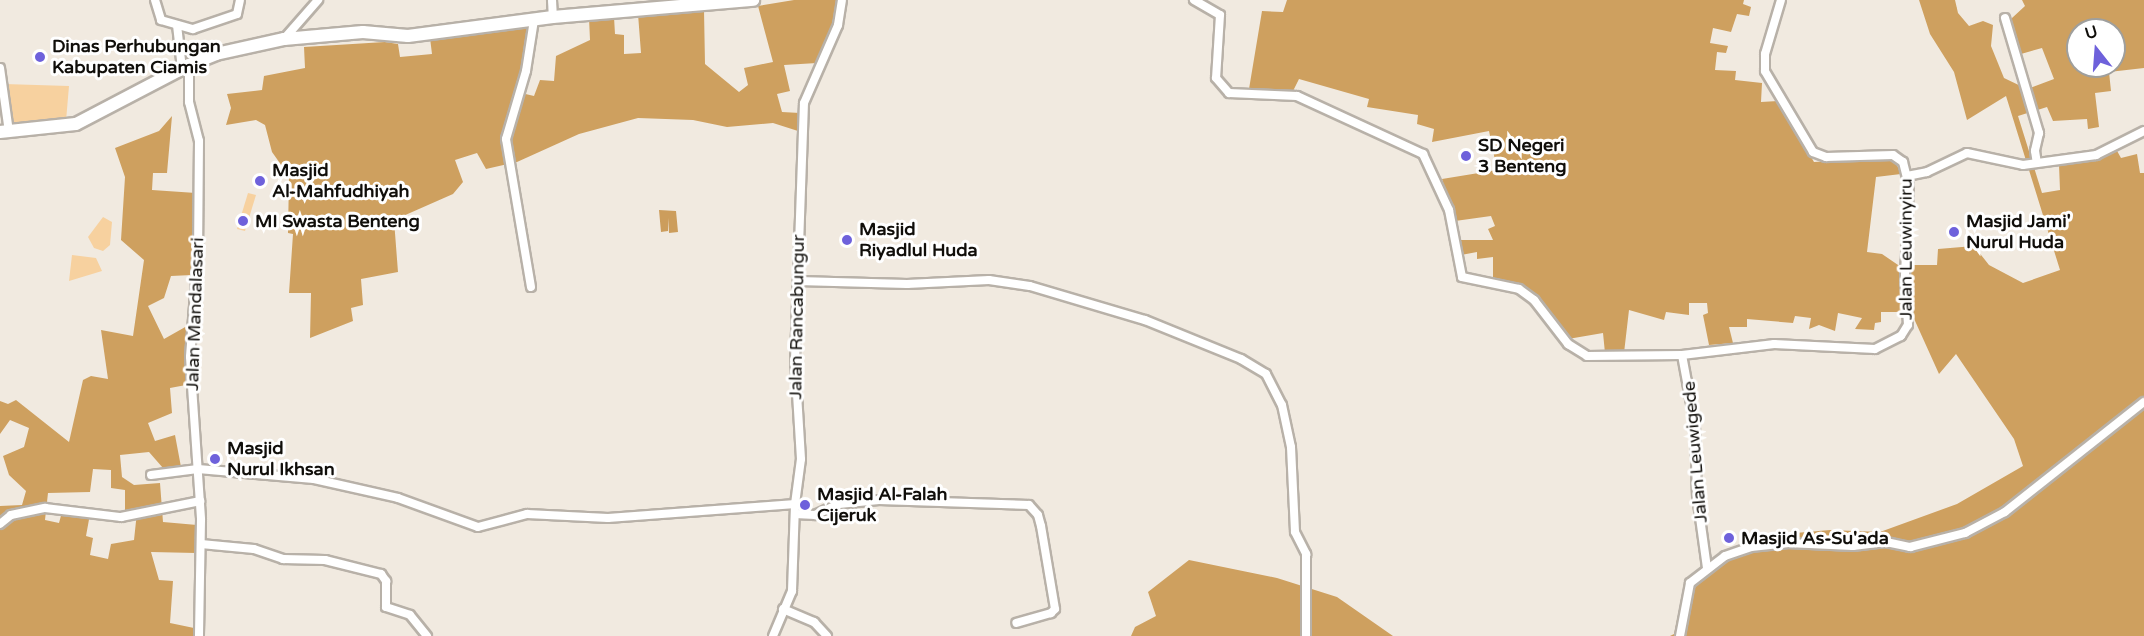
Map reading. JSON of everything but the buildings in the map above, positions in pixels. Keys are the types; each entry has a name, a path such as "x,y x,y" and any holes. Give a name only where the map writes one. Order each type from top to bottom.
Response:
{"street":[{"path":"156,0 162,20 193,29 217,23 237,14 240,0"},
{"path":"284,39 318,0"},
{"path":"552,0 553,17"},
{"path":"0,68 4,132 76,124 185,67 216,54 284,39 363,32 408,36 553,17 753,0"},
{"name":"Jalan Rancabungur","path":"773,636 792,591 795,509 801,459 795,360 804,103 838,25 842,0"},
{"path":"1194,0 1220,15 1216,78 1229,93 1297,96 1423,154 1449,210 1462,277 1519,289 1534,300 1568,344 1587,356 1682,355"},
{"name":"Jalan Leuwinyiru","path":"1682,355 1774,344 1875,349 1901,336 1908,325 1907,176 1897,156 1826,157 1813,152 1765,71 1765,54 1781,0"},
{"path":"2005,18 2039,132 2035,152 2037,163"},
{"path":"531,287 506,139 529,60 534,20"},
{"name":"Jalan Mandalasari","path":"177,26 189,102 199,141 198,255 190,357 200,501 199,636"},
{"path":"1907,176 1927,172 1967,153 2014,164 2096,155 2144,131"},
{"path":"798,281 907,284 989,280 1030,286 1145,321 1241,359 1266,374 1282,405 1291,447 1295,532 1306,554 1306,636"},
{"name":"Jalan Leuwigede","path":"1682,355 1695,425 1697,496 1707,568"},
{"path":"1680,636 1684,627 1687,589 1707,568 1750,547 1886,542 1910,547 1965,533 2005,512 2144,402"},
{"path":"151,475 198,469 339,484 398,498 478,527 534,514 608,518 795,509 815,515 839,504 879,500 1029,505 1041,526 1055,609 1051,613 1016,623"},
{"path":"0,524 11,515 45,508 121,517 200,501"},
{"path":"201,544 254,549 283,559 325,560 381,574 386,581 386,607 410,615 427,636"},
{"path":"783,609 814,622 827,636"}],"shaded area":[{"path":"794,0 838,0 835,27 817,63 784,65 790,91 777,94 782,112 800,113 798,131 773,123 727,127 693,120 638,118 579,134 517,162 486,169 477,153 455,160 463,182 453,194 394,220 398,272 361,279 363,305 351,308 353,321 310,338 311,293 289,293 293,234 288,233 289,176 272,152 265,125 256,120 226,125 231,108 227,94 262,90 264,76 305,68 304,47 385,42 398,44 400,57 432,54 430,38 531,25 517,92 534,96 540,80 554,81 556,56 590,40 589,18 614,17 615,34 624,35 624,54 641,53 638,14 704,10 705,64 739,92 748,85 744,68 773,62 758,6"},
{"path":"1287,0 1744,0 1743,4 1751,7 1749,16 1737,14 1731,32 1713,28 1710,43 1728,46 1726,53 1717,52 1715,70 1736,71 1735,80 1762,83 1761,102 1778,101 1814,162 1892,158 1896,163 1901,174 1876,177 1867,252 1882,254 1901,267 1903,312 1881,312 1881,322 1875,323 1874,330 1855,329 1862,318 1838,313 1835,331 1819,325 1809,329 1811,318 1795,316 1793,323 1747,319 1747,327 1729,327 1733,343 1709,345 1703,315 1708,313 1707,303 1689,303 1689,315 1666,312 1664,320 1629,310 1624,353 1605,353 1603,333 1568,339 1537,299 1493,280 1493,257 1477,259 1477,252 1461,255 1457,240 1493,240 1488,229 1495,226 1491,216 1455,221 1442,179 1497,170 1489,131 1432,142 1434,129 1417,124 1418,115 1367,107 1369,99 1299,79 1293,91 1249,89 1262,11 1283,12"},
{"path":"1919,0 1955,0 1958,13 1969,26 1983,21 1993,25 1991,46 2004,78 2027,89 2054,79 2042,48 2021,54 2017,40 2008,42 2012,18 2025,6 2022,0 2144,0 2144,68 2126,70 2126,18 2066,18 2066,78 2110,78 2111,91 2095,93 2099,127 2088,129 2087,119 2053,121 2047,107 2018,116 2042,193 2060,190 2059,165 2094,159 2116,149 2121,158 2137,154 2140,173 2144,173 2144,636 1670,636 1674,634 1685,583 1720,554 1772,535 1830,530 1880,532 1957,504 2023,466 2014,439 1956,354 1939,374 1911,312 1911,265 1937,265 1938,249 1974,246 1989,265 2023,283 2060,270 2006,96 1967,120 1954,72 1930,34"},
{"path":"4,84 69,86 66,121 12,130"},
{"path":"172,116 167,173 153,173 152,190 196,193 192,275 171,276 164,298 148,306 164,339 187,326 186,385 170,388 172,413 148,423 155,441 175,435 181,467 163,468 149,452 120,455 122,477 134,485 160,483 163,522 197,525 196,553 151,552 159,580 173,581 170,623 194,628 194,636 0,636 0,506 22,505 26,491 9,475 3,456 24,447 29,428 10,420 0,434 0,401 8,404 16,400 69,442 83,380 91,376 108,379 101,330 133,336 144,260 121,240 125,177 115,148 159,131","holes":["93,469 111,470 111,488 125,490 125,513 137,512 134,540 111,544 108,559 90,555 93,538 86,536 90,514 62,512 59,523 45,520 48,493 90,492"]},
{"path":"248,193 256,195 245,231 237,229"},
{"path":"659,210 676,211 678,232 669,233 668,218 668,231 661,232"},
{"path":"103,217 112,222 110,245 103,251 94,248 88,237"},
{"path":"72,255 96,258 102,271 69,281"},
{"path":"1189,560 1277,578 1337,597 1393,636 1131,636 1135,627 1156,616 1148,592"}],"place":[{"name":"Dinas Perhubungan Kabupaten Ciamis","path":"40,57"},
{"name":"SD Negeri 3 Benteng","path":"1466,156"},
{"name":"Masjid Al-Mahfudhiyah","path":"260,181"},
{"name":"MI Swasta Benteng","path":"243,221"},
{"name":"Masjid Jami' Nurul Huda","path":"1954,232"},
{"name":"Masjid Riyadlul Huda","path":"847,240"},
{"name":"Masjid Nurul Ikhsan","path":"215,459"},
{"name":"Masjid Al-Falah Cijeruk","path":"805,505"},
{"name":"Masjid As-Su'ada","path":"1729,538"}]}
